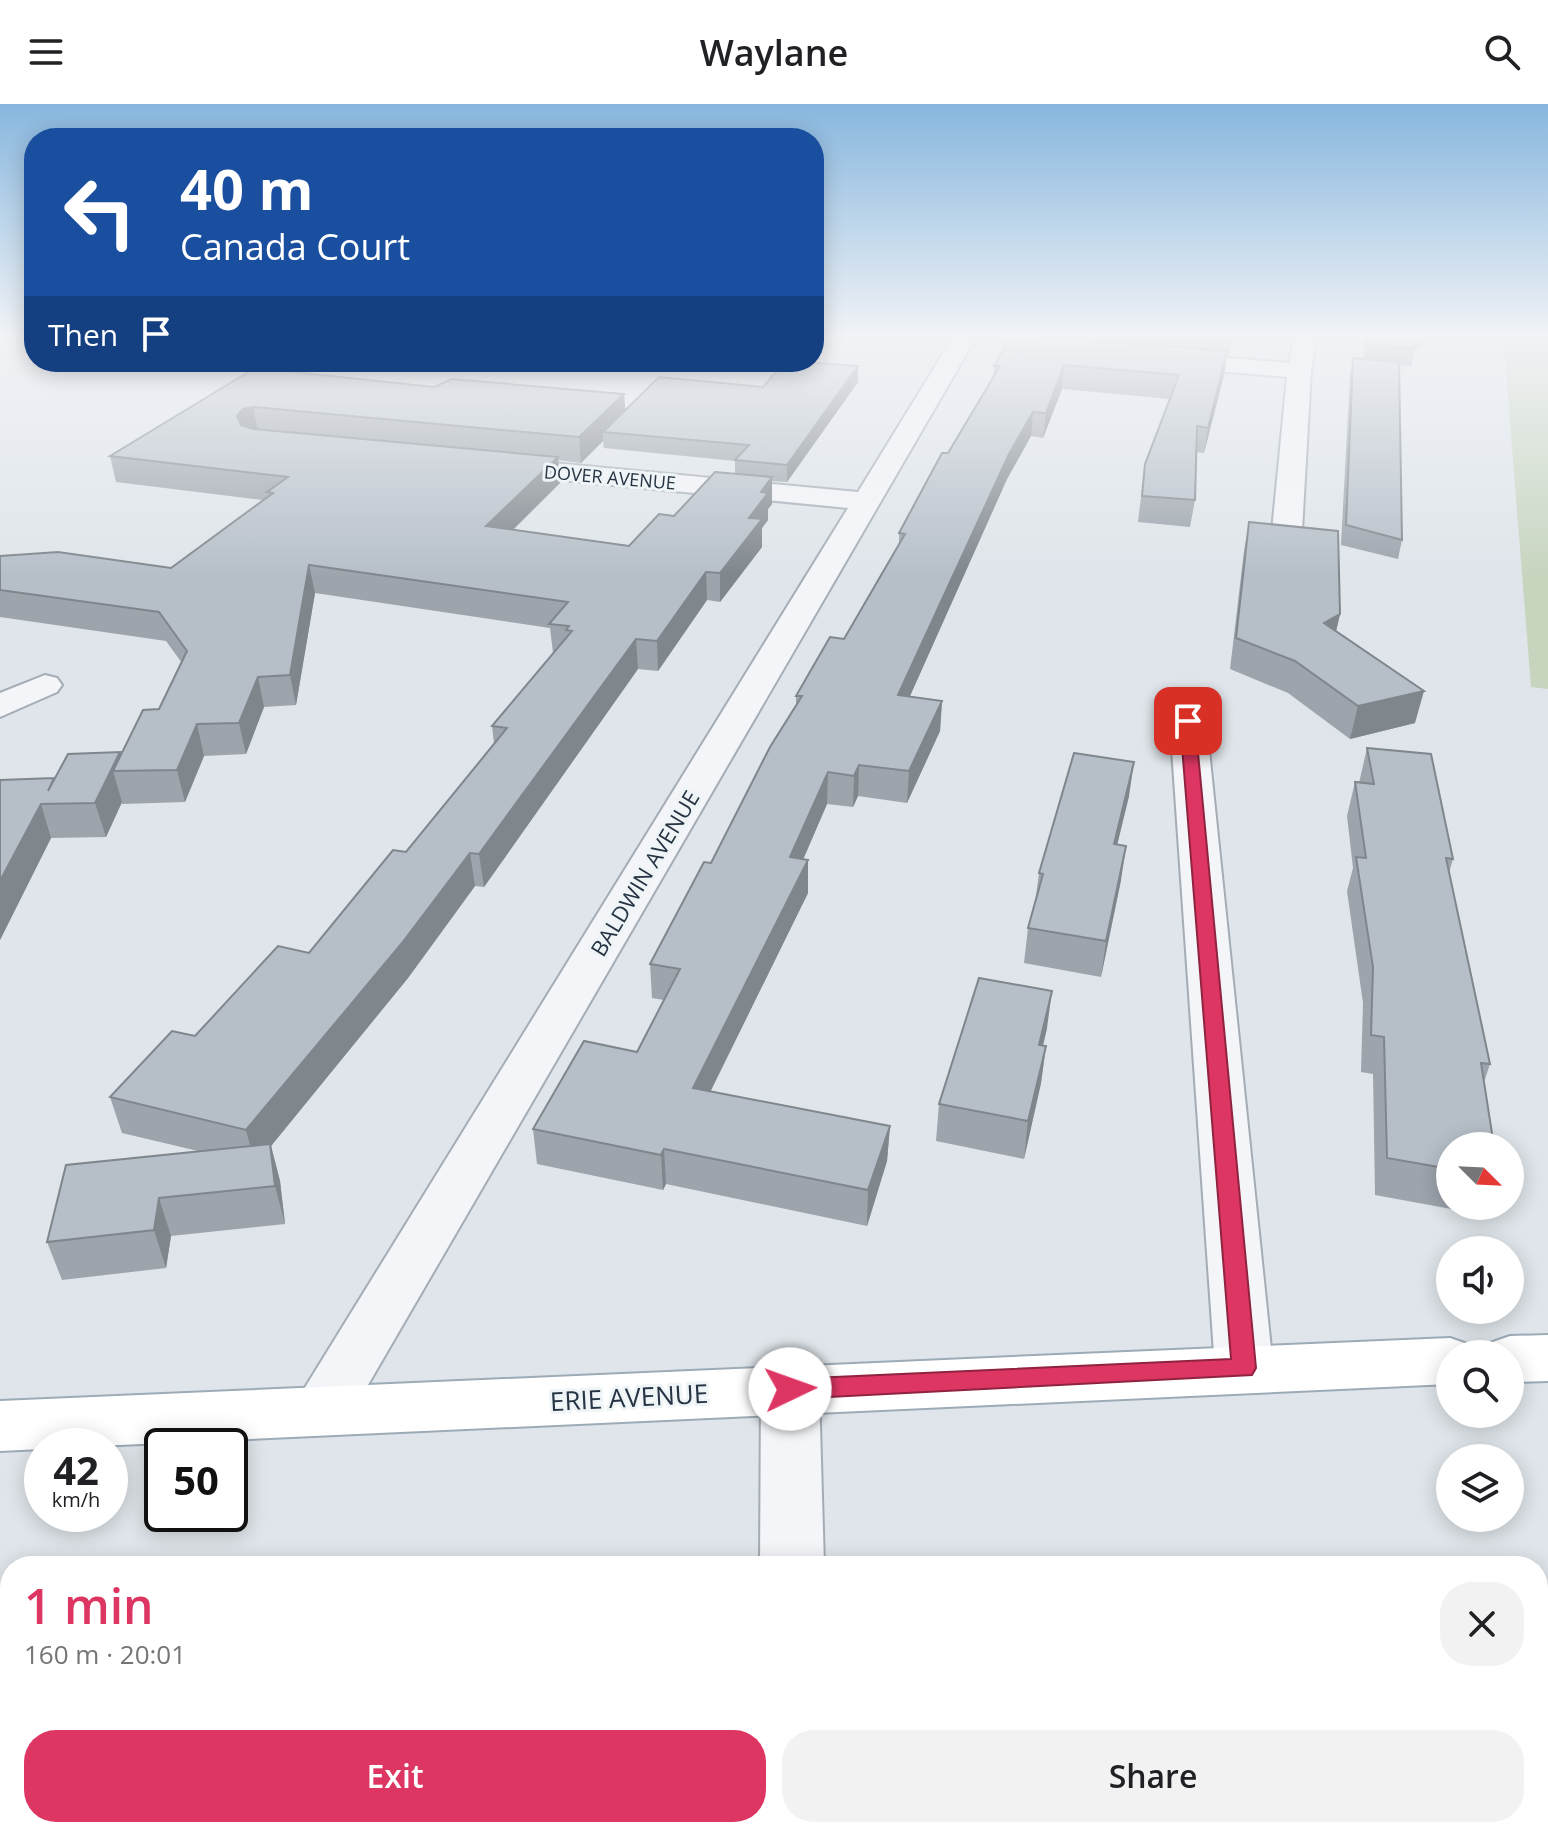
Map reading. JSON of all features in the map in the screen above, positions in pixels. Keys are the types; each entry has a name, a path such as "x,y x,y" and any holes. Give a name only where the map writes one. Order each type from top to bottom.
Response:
{"main road":[{"path":"1524,1359 1548,1358"},
{"name":"ERIE AVENUE","path":"0,1426 1436,1361"}],"street":[{"name":"BALDWIN AVENUE","path":"322,1411 918,415"},
{"path":"1287,531 1296,415"},
{"name":"DOVER AVENUE","path":"476,464 866,501"},
{"path":"0,706 45,685"},
{"path":"1188,721 1244,1368"},
{"path":"790,1389 792,1556"}],"green space":[{"path":"1509,415 1548,415 1548,689 1531,687"}],"building":[{"path":"178,415 238,415 241,425 253,429 558,457 486,526 629,546 659,514 674,516 715,472 772,477 761,492 768,493 749,518 762,519 720,573 706,572 657,641 636,639 479,854 470,853 402,943 246,1130 110,1097 172,1031 195,1036 278,946 309,953 393,850 406,852 507,728 492,726 572,631 566,630 569,626 549,624 568,602 309,565 290,675 258,677 239,723 197,724 177,770 113,771 143,710 159,709 187,651 159,612 0,590 0,556 58,552 171,568 273,493 267,492 288,477 110,456"},
{"path":"339,415 602,415 579,437"},
{"path":"620,415 823,415 787,465 735,460 749,445 603,432"},
{"path":"971,415 1031,415 1009,454 898,695 942,701 909,771 859,765 854,776 828,772 790,857 808,860 693,1088 890,1126 868,1190 664,1149 661,1155 533,1129 584,1041 637,1052 680,969 650,964 704,862 711,863 770,747 802,696 796,696 830,637 844,639 905,534 899,533 942,453 948,453"},
{"path":"1164,415 1211,415 1208,428 1197,426 1195,500 1142,496 1145,464"},
{"path":"1351,415 1400,415 1402,540 1346,525"},
{"path":"1249,522 1338,531 1340,614 1324,623 1424,691 1358,706 1295,661 1236,638"},
{"path":"1367,748 1431,754 1453,859 1446,858 1490,1064 1481,1063 1492,1132 1436,1132 1436,1167 1387,1158 1384,1037 1371,1035 1373,967 1356,857 1366,858 1355,782 1374,784"},
{"path":"120,752 95,803 41,804 0,881 0,780 54,778 48,791 68,754"},
{"path":"1074,753 1134,762 1114,844 1126,846 1106,941 1028,928 1043,874 1039,873"},
{"path":"979,978 1052,991 1039,1045 1046,1046 1028,1121 939,1104"},
{"path":"270,1144 275,1186 159,1198 154,1230 47,1242 66,1165"}],"route":[{"path":"790,1389 1244,1368 1188,721"}]}
